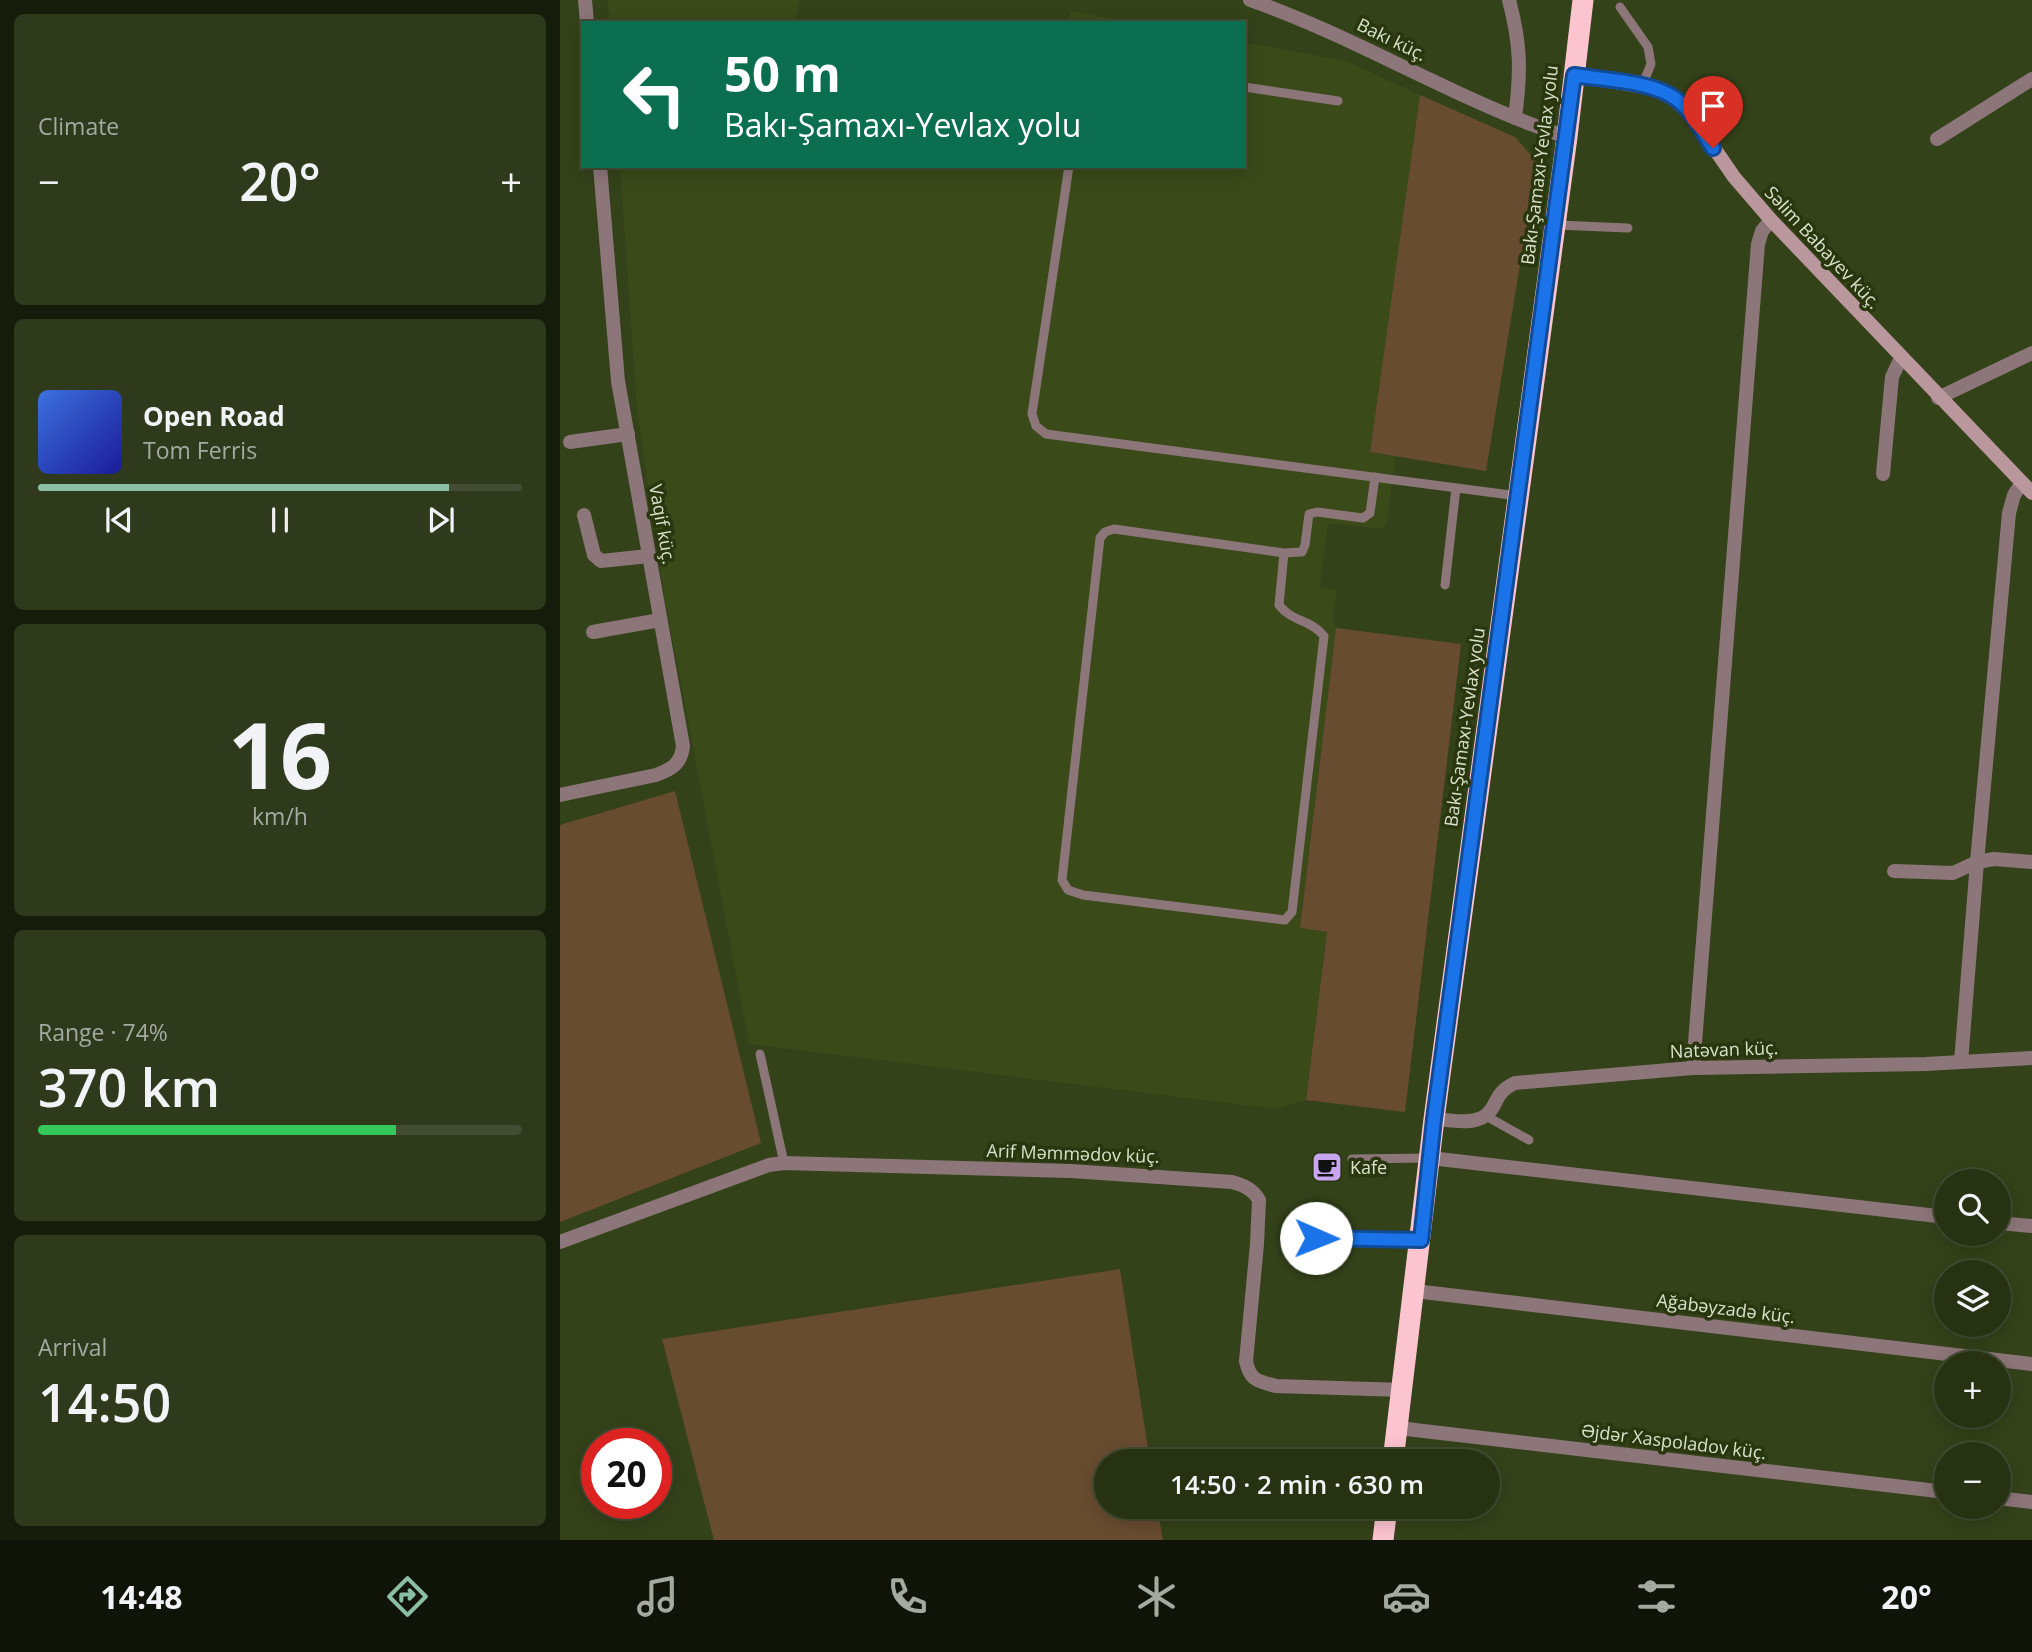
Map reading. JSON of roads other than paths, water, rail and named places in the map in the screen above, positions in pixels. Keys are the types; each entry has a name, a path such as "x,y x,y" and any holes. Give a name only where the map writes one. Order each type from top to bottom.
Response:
{"highway":[{"name":"Bakı-Şamaxı-Yevlax yolu","path":"1395,1449 1434,1119 1567,137 1583,0"},
{"path":"1383,1540 1386,1519"}],"street":[{"path":"585,0 587,21"},
{"name":"Bakı küç.","path":"1250,0 1330,30 1515,118 1567,137"},
{"path":"1509,0 1520,46 1521,79 1515,118"},
{"name":"Səlim Babayev küç.","path":"1574,75 1658,89 1676,99 1690,113 1734,177 1771,220 1938,398 2027,488"},
{"path":"1937,139 2032,79"},
{"name":"Vaqif küç.","path":"560,795 670,770 681,757 682,746 618,382 600,168"},
{"path":"1693,1068 1758,244 1762,231 1771,220"},
{"path":"1938,398 2032,353"},
{"path":"1883,474 1892,377 1901,358"},
{"path":"570,442 628,434"},
{"path":"1961,1062 2009,513 2014,495 2027,488"},
{"path":"584,515 594,555 601,561 649,556"},
{"path":"593,632 660,620"},
{"path":"1894,871 1953,873 1977,862 1994,859 2032,862"},
{"name":"Natəvan küç.","path":"1486,1115 1502,1089 1515,1083 1693,1068 2032,1058"},
{"path":"1434,1119 1470,1121 1486,1115"},
{"path":"1430,1158 1934,1216"},
{"name":"Arif Məmmədov küç.","path":"560,1242 769,1165 784,1163 1070,1171 1168,1176 1241,1185 1256,1194 1259,1200 1258,1244 1246,1361 1249,1373 1257,1381 1276,1386 1402,1390"},
{"path":"2011,1224 2032,1226"},
{"name":"Ağabəyzadə küç.","path":"1415,1291 2032,1364"},
{"name":"Əjdər Xaspoladov küç.","path":"1398,1428 1934,1491"},
{"path":"2011,1500 2032,1502"}],"lane":[{"path":"1620,7 1648,47 1651,56 1651,64 1642,86"},
{"path":"1246,87 1338,101"},
{"path":"1069,168 1032,414 1036,426 1046,434 1518,496"},
{"path":"1555,225 1628,228"},
{"path":"1284,553 1279,605 1286,614 1316,626 1324,636 1292,912 1285,920 1083,895 1068,890 1062,880 1100,538 1105,532 1114,529 1284,553 1302,552 1306,545 1309,514 1317,512 1363,518 1370,513 1375,477"},
{"path":"1445,585 1456,488"},
{"path":"760,1054 784,1163"},
{"path":"1486,1115 1529,1140"},
{"path":"1352,1159 1430,1158"},
{"path":"1316,1238 1421,1240"}],"place":[{"name":"Kafe","path":"1327,1167"}]}
